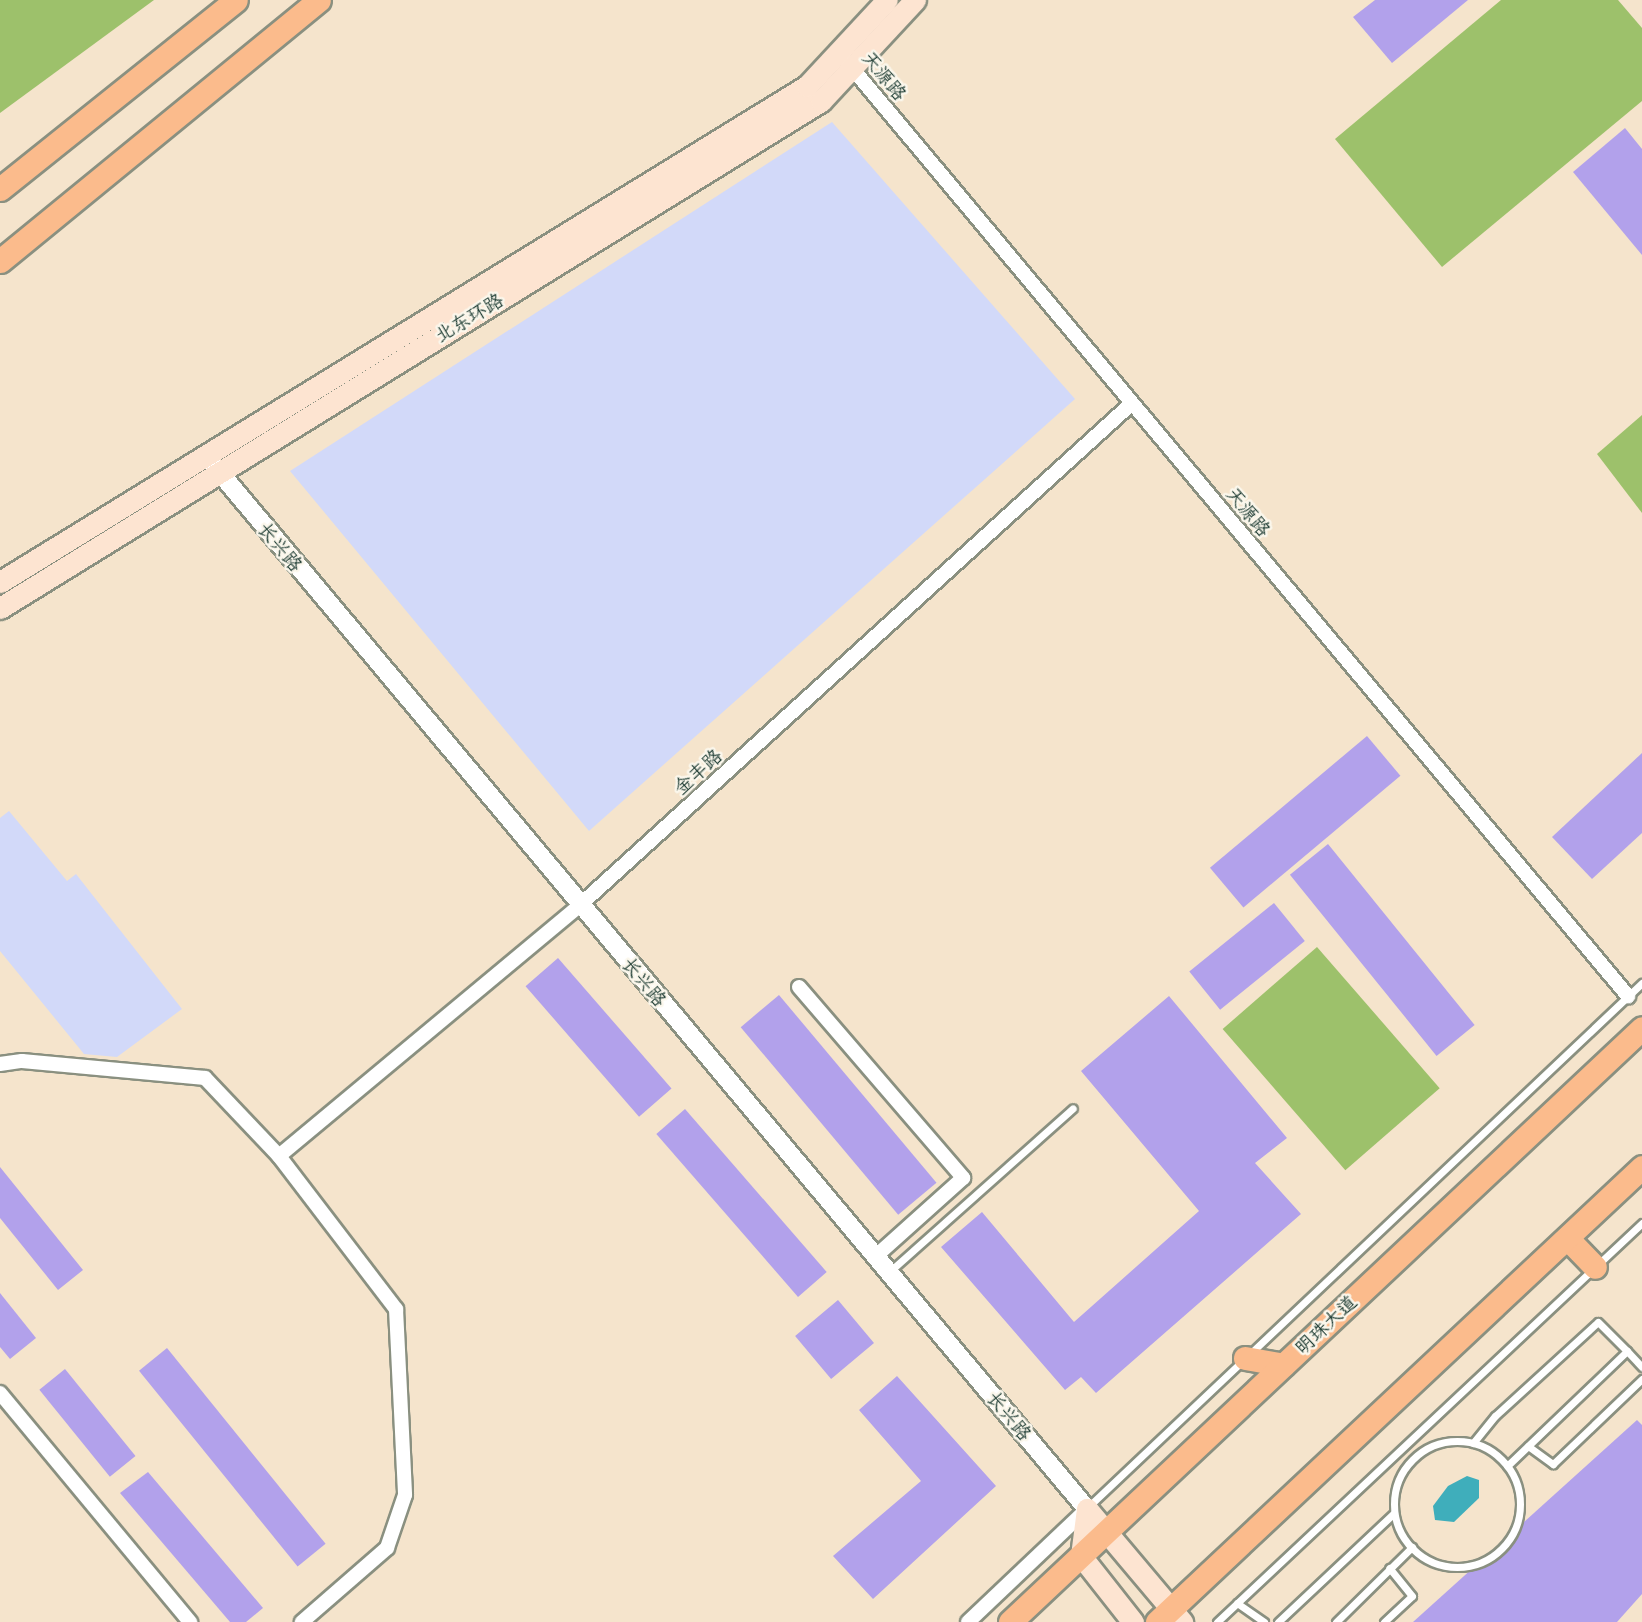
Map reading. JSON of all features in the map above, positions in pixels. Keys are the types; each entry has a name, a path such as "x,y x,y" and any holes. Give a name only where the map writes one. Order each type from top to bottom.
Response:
{"main road":[{"path":"0,189 236,0"},
{"path":"0,261 319,0"},
{"name":"北东环路","path":"0,608 821,101 887,0"},
{"name":"北东环路","path":"0,582 205,452 807,86 846,60 915,0"},
{"name":"明珠大道","path":"1010,1622 1642,1028"},
{"path":"1170,1618 1642,1167"},
{"path":"1567,1238 1595,1267"},
{"path":"1245,1358 1283,1365"},
{"path":"1087,1508 1081,1556 1133,1622"},
{"name":"长兴路","path":"1087,1508 1170,1618"}],"street":[{"name":"天源路","path":"846,60 1628,996"},
{"name":"金丰路","path":"279,1156 580,905 1132,403"},
{"name":"长兴路","path":"205,452 217,472 1087,1508"},
{"path":"799,986 963,1178 951,1179 875,1257"},
{"path":"0,1064 22,1061 205,1078 279,1156 396,1309 405,1495 402,1505 387,1548 302,1622"},
{"path":"0,1393 190,1622"},
{"path":"968,1622 1087,1508"}],"lane":[{"path":"1087,1508 1642,983"},
{"path":"888,1273 1073,1108"},
{"path":"1217,1622 1642,1223"},
{"path":"1473,1443 1495,1416 1598,1322 1642,1367"},
{"path":"1507,1466 1627,1351"},
{"path":"1528,1446 1553,1464 1642,1379"},
{"path":"1452,1440 1473,1443 1507,1466 1518,1495 1516,1526 1506,1544 1490,1558 1450,1567 1430,1561 1412,1548 1394,1513 1394,1493 1414,1457 1452,1440"},
{"path":"1278,1622 1394,1513"},
{"path":"1336,1622 1412,1548"},
{"path":"1384,1622 1412,1596 1389,1568"},
{"path":"1237,1603 1264,1622"}],"shaded area":[{"path":"832,122 1075,399 589,831 290,471"},
{"path":"9,811 67,881 76,874 182,1009 117,1057 84,1054 0,951 0,818"}],"green space":[{"path":"0,0 154,0 0,113"},
{"path":"1501,0 1618,0 1642,28 1642,101 1442,267 1335,139"},
{"path":"1642,415 1642,513 1597,454"},
{"path":"1317,947 1440,1088 1345,1170 1223,1029"}],"water":[{"path":"1467,1476 1479,1480 1479,1498 1454,1522 1435,1520 1433,1506 1448,1486"}],"building":[{"path":"1375,0 1468,0 1392,63 1353,17"},
{"path":"1625,128 1642,149 1642,255 1573,172"},
{"path":"1367,736 1400,776 1243,908 1210,868"},
{"path":"1642,753 1642,833 1592,879 1552,837"},
{"path":"1328,844 1475,1025 1437,1056 1290,875"},
{"path":"1274,903 1305,941 1220,1010 1189,972"},
{"path":"558,958 671,1089 639,1117 526,986"},
{"path":"779,995 936,1183 898,1215 741,1027"},
{"path":"1169,996 1287,1138 1255,1163 1301,1214 1096,1393 1081,1377 1065,1390 941,1247 982,1212 1074,1322 1199,1211 1081,1071"},
{"path":"685,1109 827,1272 798,1297 656,1134"},
{"path":"0,1167 83,1270 58,1290 0,1218"},
{"path":"0,1293 36,1338 10,1359 0,1347"},
{"path":"838,1300 874,1343 831,1379 795,1336"},
{"path":"167,1348 326,1544 298,1566 139,1371"},
{"path":"65,1369 135,1456 110,1477 39,1390"},
{"path":"897,1376 996,1486 873,1599 833,1556 921,1481 859,1410"},
{"path":"1637,1420 1642,1425 1642,1594 1617,1622 1413,1622"},
{"path":"148,1472 263,1608 246,1622 230,1622 120,1493"}]}
